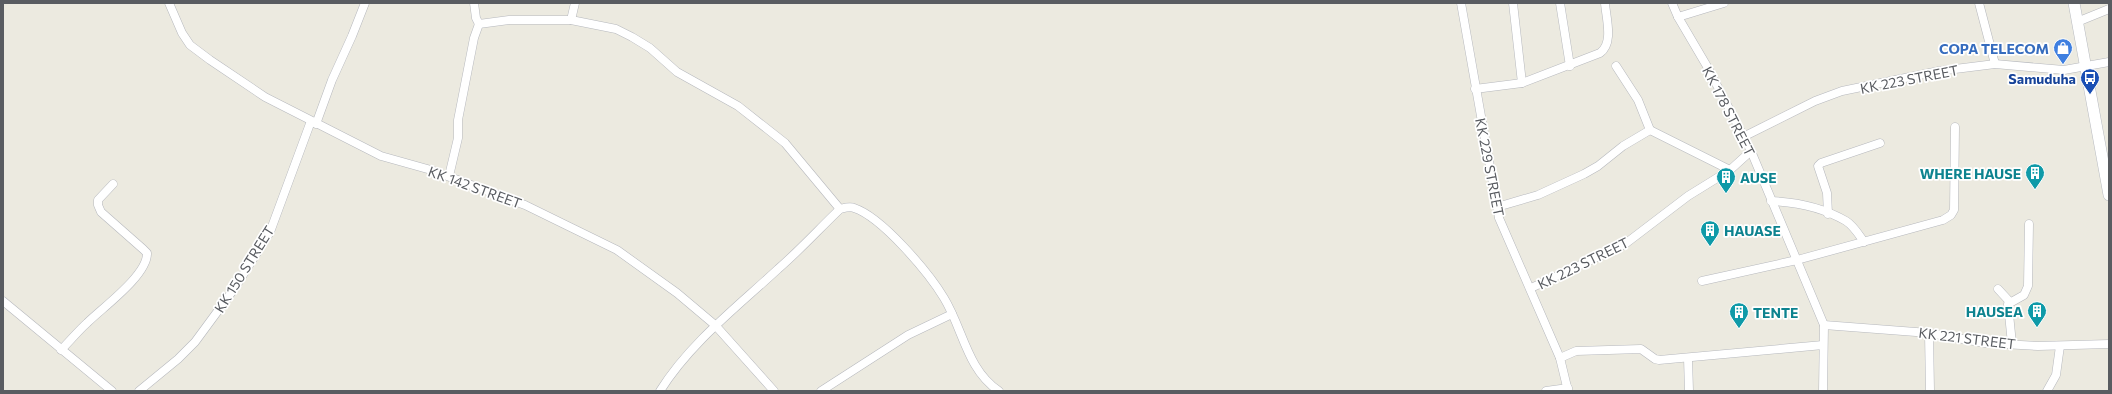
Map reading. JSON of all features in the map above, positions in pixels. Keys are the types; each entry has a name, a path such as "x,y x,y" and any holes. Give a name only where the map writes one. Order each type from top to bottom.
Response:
{"main road":[{"path":"2074,3 2109,195"}],"street":[{"name":"KK 142 STREET","path":"169,3 182,33 190,44 246,85 313,122 381,156 449,176 525,205 617,250 677,293 715,326 774,391"},
{"name":"KK 150 STREET","path":"139,391 178,359 195,342 234,290 270,232 313,122 352,36 365,3"},
{"path":"449,176 458,138 458,120 474,38 479,24 476,18 474,3"},
{"path":"572,20 575,3"},
{"name":"KK 229 STREET","path":"1461,3 1499,218 1531,288 1560,358 1568,389"},
{"path":"1513,3 1522,83"},
{"path":"1560,3 1570,66"},
{"path":"1475,89 1522,83 1570,66 1600,52 1607,45 1605,3"},
{"name":"KK 178 STREET","path":"1672,3 1751,151 1796,260 1804,274 1824,325 1823,391"},
{"path":"1678,16 1724,3"},
{"path":"1978,3 1995,64"},
{"path":"2078,22 2109,9"},
{"path":"479,24 509,20 572,20 616,29 632,37 650,48 677,72 738,106 786,143 840,210"},
{"name":"KK 223 STREET","path":"1743,137 1815,101 1842,92 1938,71 1995,64 2064,70 2109,62"},
{"path":"1616,66 1638,100 1650,130 1730,170"},
{"path":"1702,281 1796,260 1943,220 1951,215 1954,210 1956,127"},
{"path":"1497,207 1538,195 1584,174 1598,166 1623,146 1650,130"},
{"path":"1828,214 1827,193 1818,166 1880,143"},
{"name":"KK 223 STREET","path":"1531,288 1625,244 1688,196 1730,170 1751,151"},
{"path":"61,350 86,323 128,285 142,268 147,257 147,253 107,217 98,205 98,200 113,184"},
{"path":"1771,201 1789,202 1846,221 1855,229 1864,242"},
{"path":"660,391 681,362 715,326 793,256 840,210 854,207 884,228 919,263 944,298 972,360 981,376 999,391"},
{"path":"2012,344 2008,304 2024,295 2028,286 2029,224"},
{"path":"1998,289 2010,302"},
{"path":"3,301 112,391"},
{"path":"821,391 908,335 952,314"},
{"name":"KK 221 STREET","path":"1824,325 1929,333 1971,341 2012,344 2060,346 2109,344"},
{"path":"1929,333 1930,391"},
{"path":"1560,358 1576,351 1641,349 1655,359 1659,360 1824,345"},
{"path":"2047,391 2056,375 2060,346"},
{"path":"1688,358 1689,391"},
{"path":"1546,391 1568,389"}],"place":[{"name":"COPA TELECOM","path":"2063,65"},
{"name":"Samuduha","path":"2090,95"},
{"name":"WHERE HAUSE","path":"2035,190"},
{"name":"AUSE","path":"1726,194"},
{"name":"HAUASE","path":"1710,247"},
{"name":"HAUSEA","path":"2037,328"},
{"name":"TENTE","path":"1739,329"}]}
